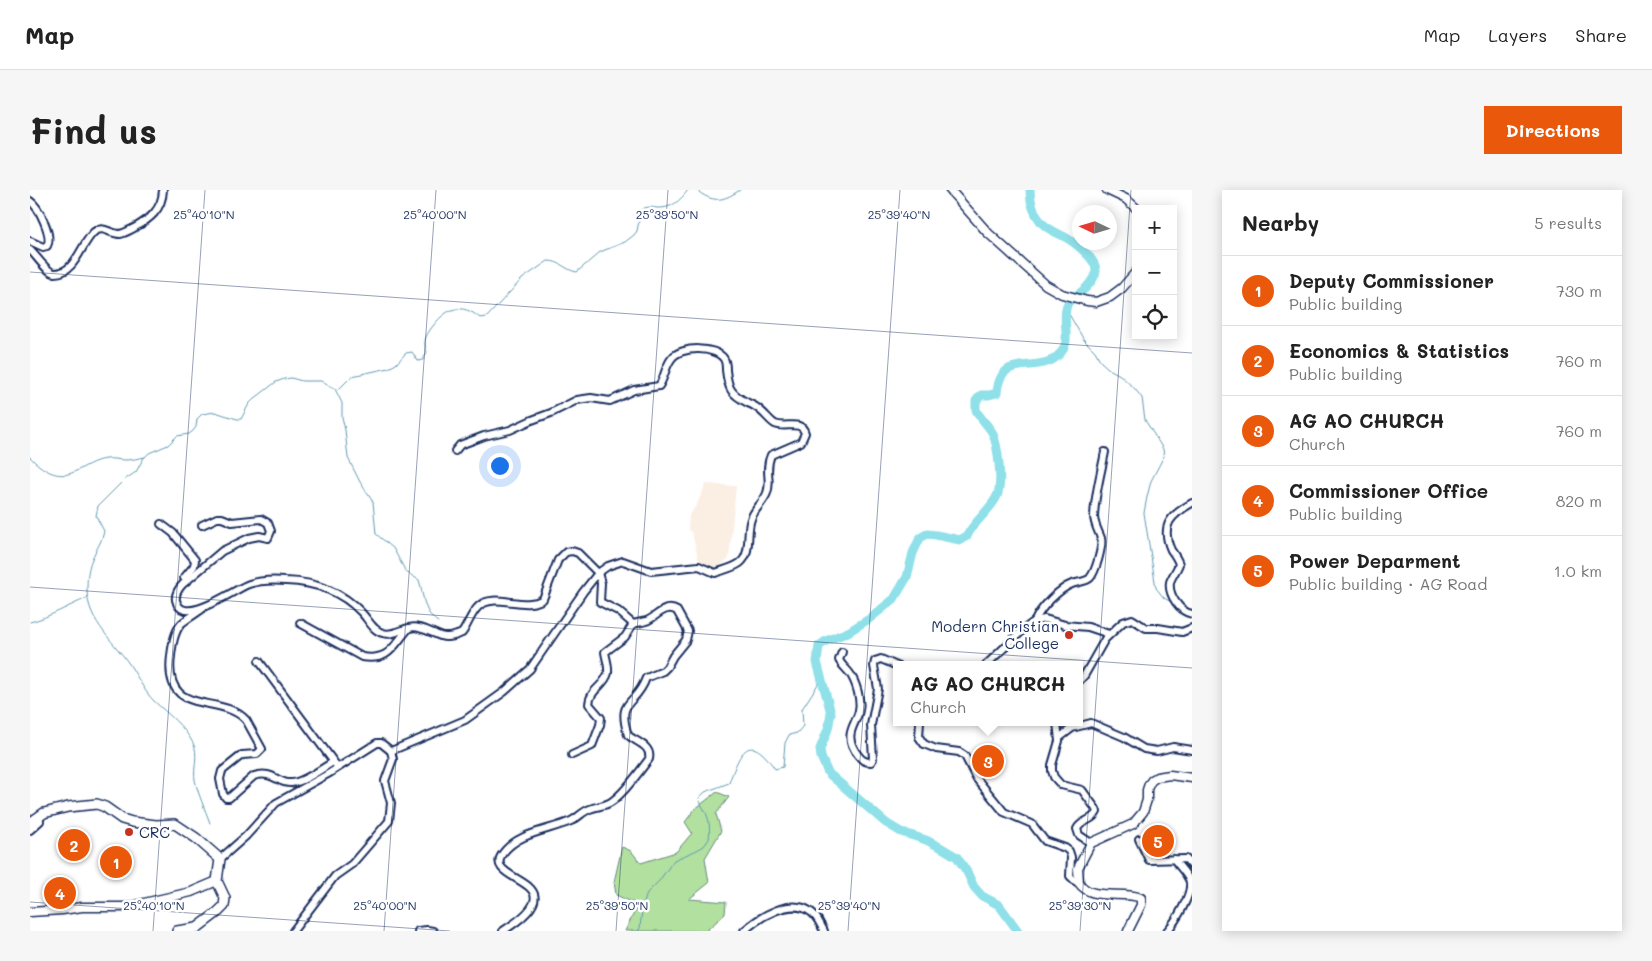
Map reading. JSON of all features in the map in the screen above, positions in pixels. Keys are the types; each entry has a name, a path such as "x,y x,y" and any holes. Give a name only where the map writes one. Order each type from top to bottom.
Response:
{"highway":[{"path":"30,823 44,813 51,811 97,804 132,822 156,825 175,824 196,838 220,859 217,881 225,898 224,906 197,928 177,931"}],"main road":[{"path":"950,190 988,233 1046,285 1062,294 1096,302 1110,297 1132,276"},
{"path":"1107,190 1117,194 1132,205"},
{"path":"1128,931 1142,905 1141,898 1098,893 1086,889 1078,883 1078,868 1092,843 1133,824 1143,812 1147,790 1152,780 1170,775 1192,778"},
{"path":"30,912 82,907 126,907 192,892 217,881"}],"street":[{"path":"30,250 49,272 61,272 74,261 95,231 102,229 123,233 151,218 160,203 163,190"},
{"path":"30,201 34,203 44,221 49,242 47,246 43,247 30,241"},
{"path":"392,751 465,720 504,692 530,669 583,592 598,573 608,566 623,561 651,572 698,566 715,573 741,562 746,556 750,521 767,493 767,467 771,455 801,442 805,436 804,429 800,426 774,424 759,409 734,394 729,387 724,359 715,352 681,350 671,358 659,386 634,390 610,401 591,398 577,400 510,430 484,436 460,445 455,451"},
{"path":"990,661 1035,621 1043,607 1065,588 1077,582 1088,580 1092,574 1100,555 1101,547 1094,518 1099,478 1105,452"},
{"path":"1192,503 1170,520 1166,530 1167,538 1179,564 1170,582 1170,589 1177,604 1192,614"},
{"path":"176,594 183,584 208,564 217,554 249,538 259,536 268,538 271,531 268,523 261,519 232,522 217,518 202,525"},
{"path":"161,524 173,533 194,560 194,566 178,586 176,602 180,608 189,610 202,609"},
{"path":"333,762 296,782 286,783 275,777 259,774 254,776 229,798 226,798 223,794 220,779 222,771 242,755 257,754 262,749 242,716 234,711 189,700 176,688 169,669 171,650 176,634 182,624 202,609 239,588 256,582 277,580 306,582 323,586 347,600 380,633 389,634 417,627 440,637 450,637 462,633 477,607 486,602 494,600 507,603 539,602 543,599 558,560 566,552 572,551 578,552 598,573 601,583 600,602 618,611 633,624"},
{"path":"503,931 525,916 534,904 535,895 532,889 504,871 500,866 500,857 504,851 528,835 570,822 587,810 611,802 625,790 650,755 646,747 628,735 624,710 625,706 640,691 646,678 663,671 686,640 688,631 680,616 672,608 664,610 646,621 633,624 625,637 605,652 608,668 607,676 605,681 590,697 591,706 601,718 594,744 572,755"},
{"path":"1035,621 1045,619 1065,625 1088,627 1109,634"},
{"path":"1083,677 1100,645 1123,622 1132,619 1146,628 1163,628 1182,632 1192,628"},
{"path":"300,624 362,657 373,659 387,654 408,628"},
{"path":"842,652 839,660 852,676 860,705 858,716 852,725 850,741 862,761 870,762 873,759 871,725 878,689 874,666 875,661 881,659 893,664"},
{"path":"259,661 338,768"},
{"path":"1083,725 1091,723 1148,750 1157,751 1173,747 1192,750"},
{"path":"920,726 919,737 924,744 936,749 960,752 965,756 976,778 1004,812 1032,824 1045,840 1069,851 1071,858 1070,876 1078,883"},
{"path":"1058,726 1059,738 1052,772 1061,785 1082,790 1096,809 1097,812 1094,818 1080,824 1077,829 1079,835 1092,843"},
{"path":"1059,738 1072,728 1080,726"},
{"path":"220,859 246,836 276,803 338,768 377,743 381,743 392,751 393,759 385,781 391,803 389,821 352,864 334,876 293,931"},
{"path":"30,830 51,811"},
{"path":"1139,839 1149,860 1186,859 1192,866"},
{"path":"1167,931 1180,913 1191,884 1174,859"},
{"path":"744,931 774,912 786,907 800,906 815,915 824,931"},
{"path":"418,931 433,931"}],"shaded area":[{"path":"706,484 736,486 729,559 715,569 701,570 692,533 688,529 689,515 696,506"}],"green space":[{"path":"717,792 729,797 716,814 721,831 705,858 709,883 689,899 726,902 725,914 708,929 709,931 625,931 638,905 616,895 614,882 622,847 631,851 641,863 676,852 692,833 685,822 695,809"}],"waterway":[{"path":"210,823 195,780 196,752 193,743 180,726 148,694 126,660 97,622 88,601 88,574 104,531 96,516 98,506 124,480 136,472 143,459 149,453 168,445 177,436 189,434 193,431 196,427 197,419 202,414 215,412 241,419 254,399 276,382 284,379 321,381 332,388 339,389 352,376 389,368 396,364 406,353 412,352 418,361 423,360 427,352 425,347 427,335 438,320 449,311 455,309 467,310 480,318 487,317 522,279 548,261 556,262 577,272 600,252 625,242 634,235 637,231 641,210 647,207 662,208 671,206 682,198 688,190"},
{"path":"696,190 713,199 723,199 740,190"},
{"path":"1018,931 999,905 982,896 974,887 957,857 926,840 901,832 886,823 828,773 821,757 820,749 828,729 831,713 817,662 819,646 869,619 894,599 907,577 913,553 920,538 927,534 960,540 967,536 997,496 1000,482 998,454 994,438 992,432 976,410 976,401 981,395 997,393 999,381 1004,373 1010,369 1052,360 1064,348 1066,342 1065,313 1067,305 1071,299 1090,283 1096,271 1095,266 1089,256 1078,246 1041,222 1032,207 1030,190"},
{"path":"1066,309 1084,340 1095,351 1101,362 1120,375 1142,398 1145,420 1163,449 1164,456 1151,481 1144,513 1156,588 1164,598 1173,603"},
{"path":"335,389 342,403 342,417 348,458 373,502 376,534 393,548 406,572 419,580 429,614 438,622"},
{"path":"30,457 44,469 62,475 102,460 128,460 145,457"},
{"path":"30,622 87,598"},
{"path":"1185,608 1192,610"},
{"path":"638,931 647,893 659,881 674,860 704,846 709,839 708,819 699,798 705,792 729,783 737,762 746,750 752,748 758,750 775,769 783,767 785,743 789,735 797,733 803,726 802,709 822,678"}],"place":[{"name":"Modern Christian College","path":"1069,635"},
{"name":"AG AO CHURCH","path":"988,761"},
{"name":"CRC","path":"129,832"},
{"name":"Power Deparment","path":"1158,841"},
{"name":"Economics & Statistics","path":"74,845"},
{"name":"Deputy Commissioner","path":"116,862"},
{"name":"Commissioner Office","path":"60,893"}]}
